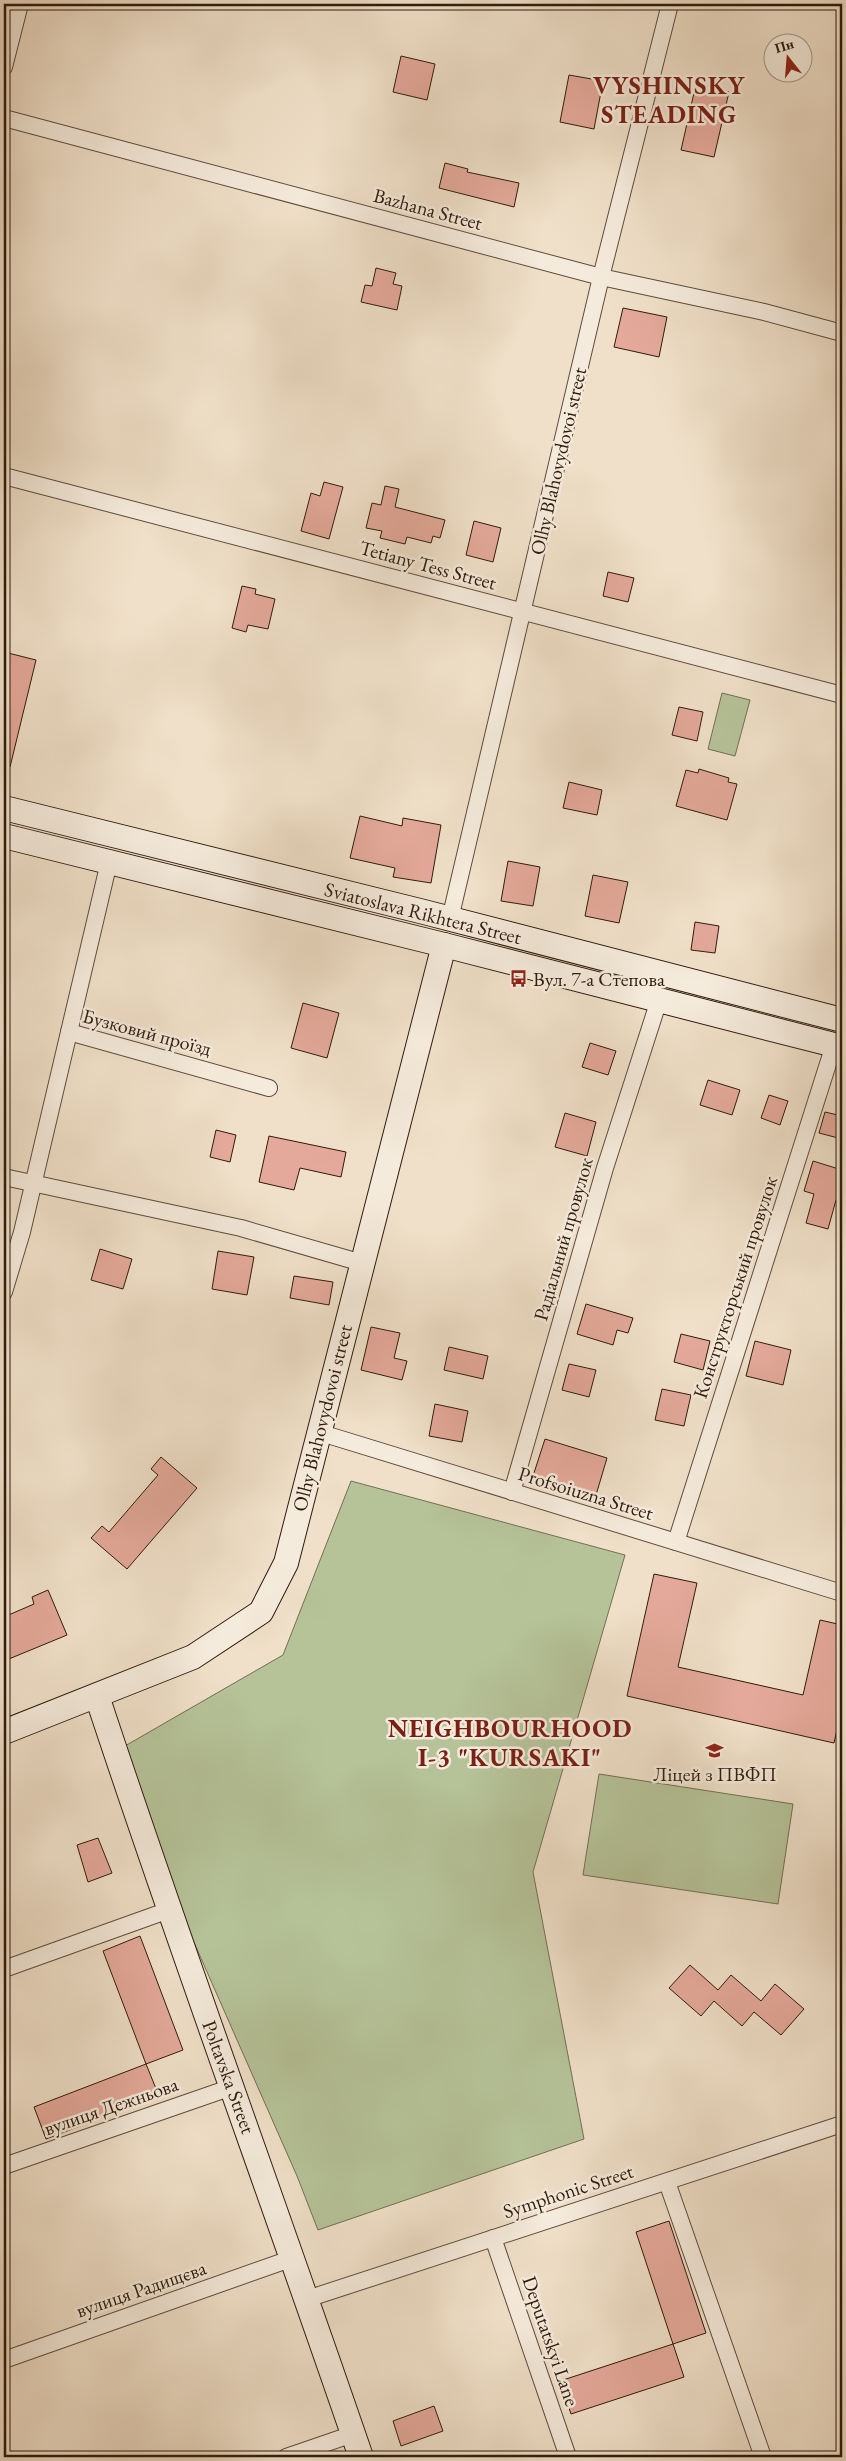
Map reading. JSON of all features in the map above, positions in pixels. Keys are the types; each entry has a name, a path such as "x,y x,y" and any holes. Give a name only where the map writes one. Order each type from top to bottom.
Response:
{"street":[{"path":"4,67 20,4"},
{"name":"Olhy Blahovydovoi street","path":"450,919 601,277 670,4"},
{"name":"Bazhana Street","path":"4,118 601,277 764,312 842,333"},
{"name":"Tetiany Tess Street","path":"4,476 842,696"},
{"name":"Sviatoslava Rikhtera Street","path":"4,808 450,919 842,1020"},
{"name":"Sviatoslava Rikhtera Street","path":"4,836 444,945 838,1046"},
{"path":"68,1032 108,862"},
{"name":"Olhy Blahovydovoi street","path":"4,1732 193,1657 261,1612 286,1563 444,945"},
{"name":"Радіальний провулок","path":"512,1492 605,1168 659,1000"},
{"name":"Бузковий проїзд","path":"4,1292 22,1232 68,1032 269,1088"},
{"name":"Конструкторський провулок","path":"676,1542 838,1046"},
{"path":"4,1177 240,1228 362,1263"},
{"name":"Profsoiuzna Street","path":"318,1432 842,1594"},
{"name":"Poltavska Street","path":"97,1696 169,1910 293,2258 361,2457"},
{"path":"4,1969 169,1910"},
{"name":"вулиця Дежньова","path":"4,2166 232,2087"},
{"name":"Symphonic Street","path":"307,2299 841,2127"},
{"path":"667,2182 764,2457"},
{"name":"Deputatskyi Lane","path":"493,2238 568,2457"},
{"name":"вулиця Радищєва","path":"4,2360 293,2258"},
{"path":"286,2457 353,2434"}],"green space":[{"path":"722,693 750,700 735,756 708,749"},
{"path":"351,1481 625,1555 533,1872 584,2139 318,2230 297,2176 111,1754 283,1655"},
{"path":"599,1774 793,1804 778,1904 583,1875"}],"building":[{"path":"401,56 435,64 427,100 393,92"},
{"path":"569,75 603,81 594,129 560,122"},
{"path":"696,84 729,92 714,157 681,150"},
{"path":"445,163 468,169 467,172 519,183 514,207 439,188"},
{"path":"376,268 396,273 393,284 402,286 397,310 361,302 365,285 372,286"},
{"path":"623,308 667,317 659,357 614,347"},
{"path":"324,482 343,487 329,539 301,531 311,493 320,496"},
{"path":"385,486 399,489 395,507 445,520 440,538 433,536 431,543 407,537 405,544 380,538 382,531 366,528 372,503 381,505"},
{"path":"474,521 501,528 493,562 466,555"},
{"path":"608,572 634,578 628,602 603,596"},
{"path":"242,586 256,589 255,594 275,599 268,629 248,625 246,632 232,628"},
{"path":"4,652 36,660 10,767 4,766"},
{"path":"679,707 703,712 697,741 672,735"},
{"path":"699,769 729,778 728,782 737,784 727,820 676,806 686,770 698,773"},
{"path":"569,782 602,790 597,815 563,808"},
{"path":"360,816 402,826 403,818 441,825 431,883 393,877 395,868 350,858"},
{"path":"508,861 540,867 533,906 501,901"},
{"path":"593,875 628,882 619,923 585,916"},
{"path":"695,922 719,926 715,953 691,950"},
{"path":"303,1003 339,1013 327,1058 291,1048"},
{"path":"590,1043 616,1051 608,1075 582,1067"},
{"path":"708,1080 740,1090 732,1115 700,1105"},
{"path":"769,1095 788,1101 780,1125 761,1118"},
{"path":"825,1112 842,1116 842,1139 819,1133"},
{"path":"565,1113 596,1122 587,1156 555,1147"},
{"path":"216,1130 236,1135 230,1162 210,1157"},
{"path":"269,1136 346,1152 341,1177 300,1168 294,1190 259,1182"},
{"path":"813,1161 842,1170 842,1188 838,1201 836,1200 828,1229 806,1223 814,1194 804,1191"},
{"path":"100,1249 132,1259 123,1289 91,1280"},
{"path":"218,1251 254,1257 247,1295 212,1289"},
{"path":"294,1276 333,1282 329,1305 290,1298"},
{"path":"586,1304 633,1318 628,1333 617,1330 613,1345 577,1334"},
{"path":"371,1327 400,1333 394,1358 407,1361 402,1380 361,1370"},
{"path":"681,1334 710,1341 703,1370 674,1362"},
{"path":"755,1341 791,1350 783,1385 746,1376"},
{"path":"449,1347 488,1356 483,1379 444,1370"},
{"path":"569,1364 596,1370 589,1397 562,1390"},
{"path":"662,1389 691,1395 684,1426 655,1420"},
{"path":"435,1404 468,1411 462,1442 429,1436"},
{"path":"545,1439 607,1458 596,1495 533,1476"},
{"path":"161,1457 197,1488 127,1569 91,1538 102,1526 109,1532 158,1475 151,1469"},
{"path":"654,1574 697,1583 678,1667 803,1695 820,1620 842,1625 842,1708 834,1743 627,1696"},
{"path":"48,1590 67,1635 4,1661 4,1617 34,1604 32,1597"},
{"path":"98,1838 112,1873 88,1882 77,1845"},
{"path":"140,1936 183,2050 146,2064 103,1951"},
{"path":"690,1965 718,1990 731,1975 761,2001 775,1984 804,2009 781,2035 754,2012 742,2026 714,2001 701,2016 669,1988"},
{"path":"146,2064 159,2096 46,2139 34,2107"},
{"path":"669,2221 706,2333 673,2344 636,2232"},
{"path":"673,2344 684,2377 571,2414 560,2381"},
{"path":"434,2406 443,2431 401,2446 393,2421"}],"place":[{"name":"Вул. 7-а Степова","path":"519,979"},
{"name":"Ліцей з ПВФП","path":"715,1750"}],"district":[{"name":"VYSHINSKY STEADING","path":"669,100"},
{"name":"NEIGHBOURHOOD I-3 \"KURSAKI\"","path":"510,1742"}]}
